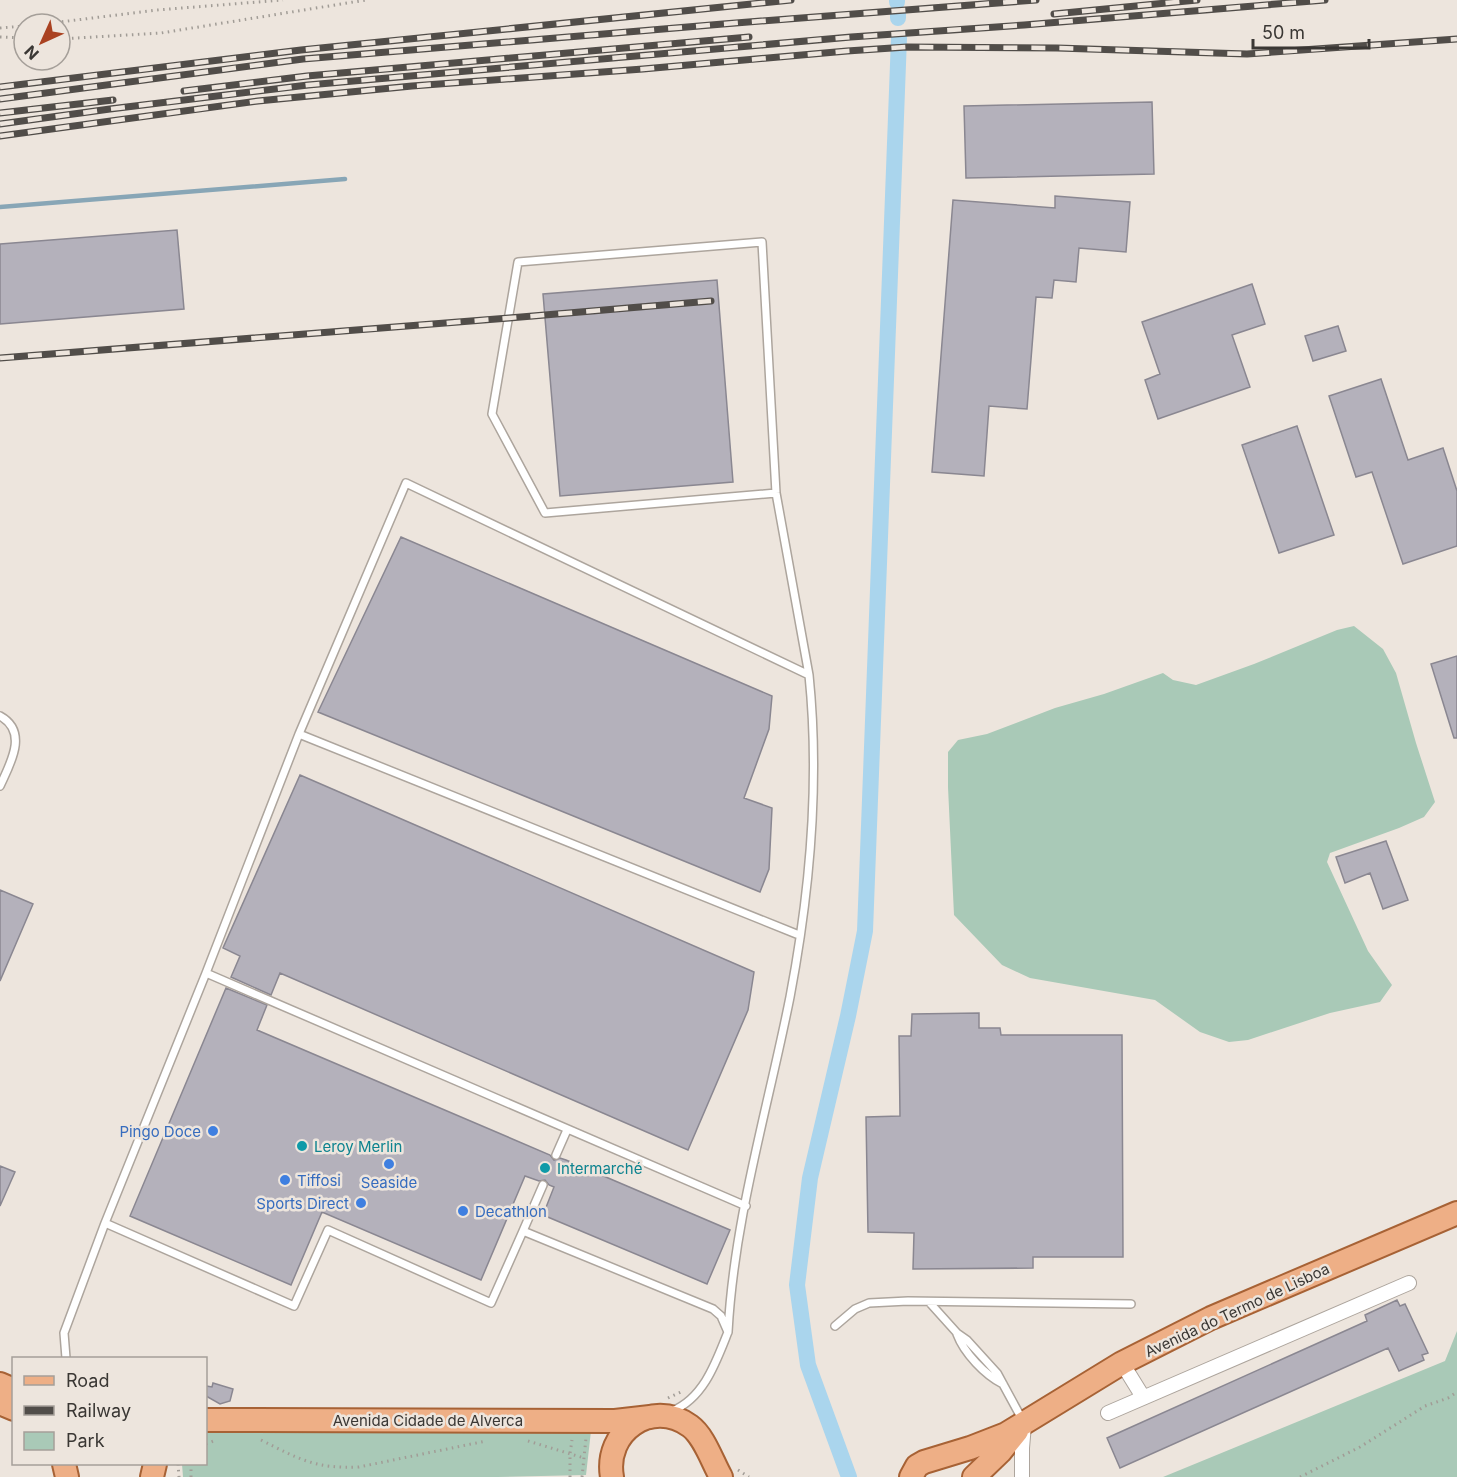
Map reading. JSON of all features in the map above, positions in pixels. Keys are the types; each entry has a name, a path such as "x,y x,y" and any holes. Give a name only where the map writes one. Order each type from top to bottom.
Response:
{"main road":[{"name":"Avenida do Termo de Lisboa","path":"910,1477 917,1466 924,1461 970,1448 1006,1434 1122,1363 1211,1318 1457,1212"},
{"name":"Avenida Cidade de Alverca","path":"207,1420 615,1421 656,1417"},
{"path":"612,1477 610,1464 616,1442 630,1426 656,1417 682,1422 692,1428 699,1436 709,1466 721,1477"},
{"name":"Avenida do Termo de Lisboa","path":"974,1477 1000,1452 1024,1423"}],"street":[{"path":"1108,1413 1409,1283"},
{"path":"1122,1363 1143,1397"},
{"path":"1022,1477 1024,1423"}],"lane":[{"path":"656,1417 680,1408 698,1390 713,1368 728,1332 730,1296 757,1144 790,996 811,852 814,719 809,675 776,493 762,242 518,262 492,414 545,513 776,493"},
{"path":"66,1357 64,1333 105,1223 206,974 299,734 406,483 809,675"},
{"path":"0,716 6,719 13,731 16,751 0,786"},
{"path":"299,734 799,934"},
{"path":"206,974 746,1206"},
{"path":"556,1155 567,1130"},
{"path":"105,1223 294,1306 328,1230 491,1303 543,1185"},
{"path":"523,1231 713,1309 721,1316 728,1332"},
{"path":"835,1326 855,1309 868,1303 909,1301 1131,1304"},
{"path":"930,1303 997,1373 1024,1423"}],"path":[{"path":"72,21 157,10 283,0"},
{"path":"72,38 161,33 366,0"},
{"path":"1300,1477 1360,1447 1425,1406 1448,1398 1457,1392"},
{"path":"570,1477 570,1454 576,1420"},
{"path":"207,1444 222,1438"},
{"path":"253,1438 318,1466 341,1468 359,1467 493,1440"},
{"path":"520,1440 584,1458"}],"green space":[{"path":"1354,626 1383,649 1396,673 1435,802 1424,817 1330,853 1327,862 1368,951 1392,985 1380,1002 1330,1013 1248,1040 1229,1042 1200,1032 1155,1000 1030,978 1002,965 954,915 948,752 958,740 987,734 1055,708 1163,673 1173,680 1196,685 1337,630"},
{"path":"1457,1331 1457,1477 1163,1477 1445,1361"},
{"path":"207,1429 591,1431 586,1475 183,1477 182,1465 207,1465"}],"building":[{"path":"1152,102 1154,174 966,178 964,106"},
{"path":"1055,196 1130,202 1126,252 1079,248 1076,282 1054,280 1052,298 1036,297 1027,409 989,406 984,476 932,472 953,200 1055,208"},
{"path":"177,230 184,309 0,324 0,244"},
{"path":"717,280 733,482 560,496 543,294"},
{"path":"1252,284 1265,324 1232,335 1250,387 1158,419 1145,380 1160,374 1142,322"},
{"path":"1338,326 1346,351 1313,361 1305,336"},
{"path":"1381,379 1408,460 1443,448 1457,491 1457,546 1403,564 1372,472 1356,477 1329,396"},
{"path":"1297,426 1334,535 1279,553 1242,445"},
{"path":"401,537 772,696 769,729 744,798 772,808 769,869 760,892 318,712"},
{"path":"1457,656 1457,738 1454,738 1431,664"},
{"path":"300,775 754,972 748,1010 688,1150 280,973 271,995 231,977 240,956 223,948"},
{"path":"1386,841 1408,900 1383,909 1370,873 1345,883 1336,857"},
{"path":"0,890 33,904 0,981"},
{"path":"226,988 267,1005 257,1030 550,1155 554,1160 560,1158 566,1160 730,1230 707,1284 543,1215 554,1187 545,1180 539,1181 525,1176 481,1280 322,1212 291,1285 130,1216"},
{"path":"979,1013 979,1028 1000,1028 1001,1035 1122,1035 1123,1257 1033,1257 1033,1268 913,1269 914,1233 868,1232 866,1117 900,1116 899,1036 911,1036 912,1014"},
{"path":"0,1166 15,1172 0,1206"},
{"path":"1397,1300 1400,1306 1405,1304 1428,1353 1422,1355 1424,1360 1399,1371 1388,1348 1120,1468 1107,1438 1367,1321 1365,1315"},
{"path":"213,1383 233,1389 230,1401 220,1404 207,1397 207,1386 212,1387"}],"waterway":[{"path":"849,1477 808,1365 797,1285 810,1178 848,1016 865,931 899,38"},
{"path":"0,207 345,179"}],"railway":[{"path":"0,87 301,50 791,0"},
{"path":"0,99 303,59 1036,0"},
{"path":"1054,14 1197,0"},
{"path":"0,124 308,85 851,37 1325,0"},
{"path":"184,91 307,76 749,37"},
{"path":"0,136 258,101 412,86 907,47 1057,48 1247,54 1457,39"},
{"path":"0,113 113,100"},
{"path":"0,358 711,301"}],"place":[{"name":"Pingo Doce","path":"213,1131"},
{"name":"Leroy Merlin","path":"302,1146"},
{"name":"Seaside","path":"389,1164"},
{"name":"Intermarché","path":"545,1168"},
{"name":"Tiffosi","path":"285,1180"},
{"name":"Sports Direct","path":"361,1203"},
{"name":"Decathlon","path":"463,1211"}]}
